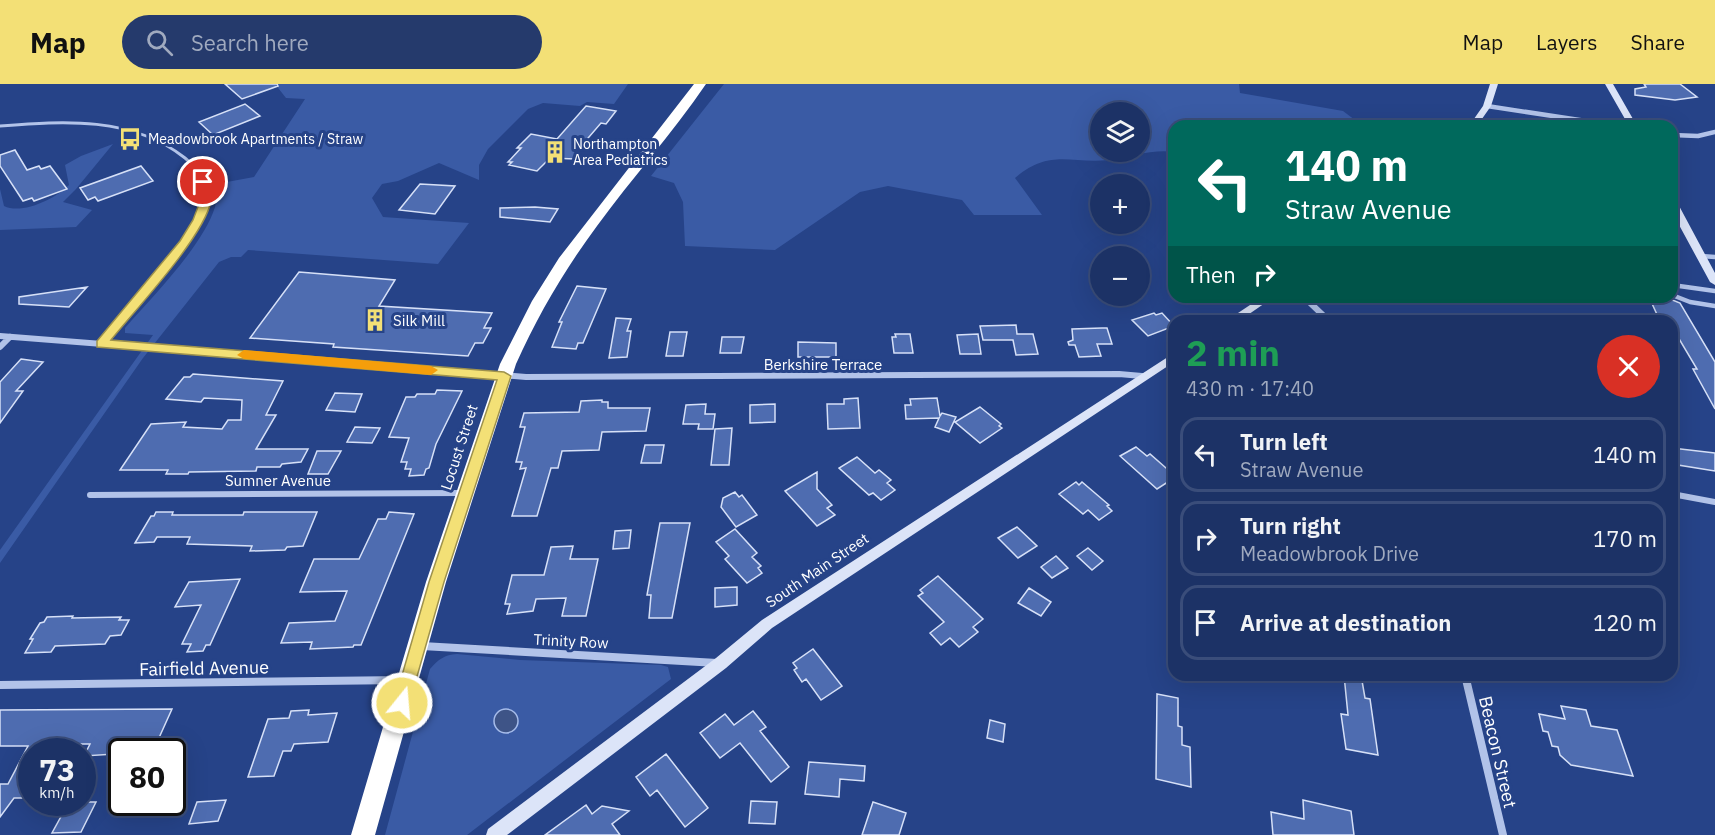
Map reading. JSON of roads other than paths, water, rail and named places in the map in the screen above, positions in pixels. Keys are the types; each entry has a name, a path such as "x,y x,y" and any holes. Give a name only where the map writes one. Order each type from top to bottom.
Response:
{"highway":[{"name":"Locust Street","path":"363,835 436,582 504,376 521,333 542,294 595,218 663,137 700,84"}],"main road":[{"path":"1477,120 1487,105 1494,84"},
{"path":"1609,84 1630,120"},
{"path":"1678,213 1715,282"},
{"path":"1240,315 1260,303"},
{"name":"South Main Street","path":"503,832 721,663 767,624 1168,361"}],"street":[{"path":"1487,105 1581,120"},
{"path":"1678,135 1698,136 1715,132"},
{"path":"1701,256 1715,257"},
{"path":"1310,303 1323,315"},
{"name":"Berkshire Terrace","path":"0,336 504,376 560,378 1119,374 1142,376"},
{"path":"0,347 10,337"},
{"name":"Sumner Avenue","path":"90,495 467,493"},
{"path":"1678,495 1715,502"},
{"name":"Trinity Row","path":"419,646 721,663"},
{"name":"Fairfield Avenue","path":"0,685 409,680"},
{"name":"Beacon Street","path":"1466,681 1503,835"}],"lane":[{"path":"0,126 81,123 138,132 160,140 180,153 195,168 203,182 206,199 198,220 184,243 102,344"},
{"path":"1678,286 1715,291"},
{"path":"1678,297 1690,302 1715,306"}],"place":[{"name":"Meadowbrook Apartments / Straw","path":"130,139"},
{"name":"Northampton Area Pediatrics","path":"555,152"},
{"name":"Silk Mill","path":"375,320"}]}
